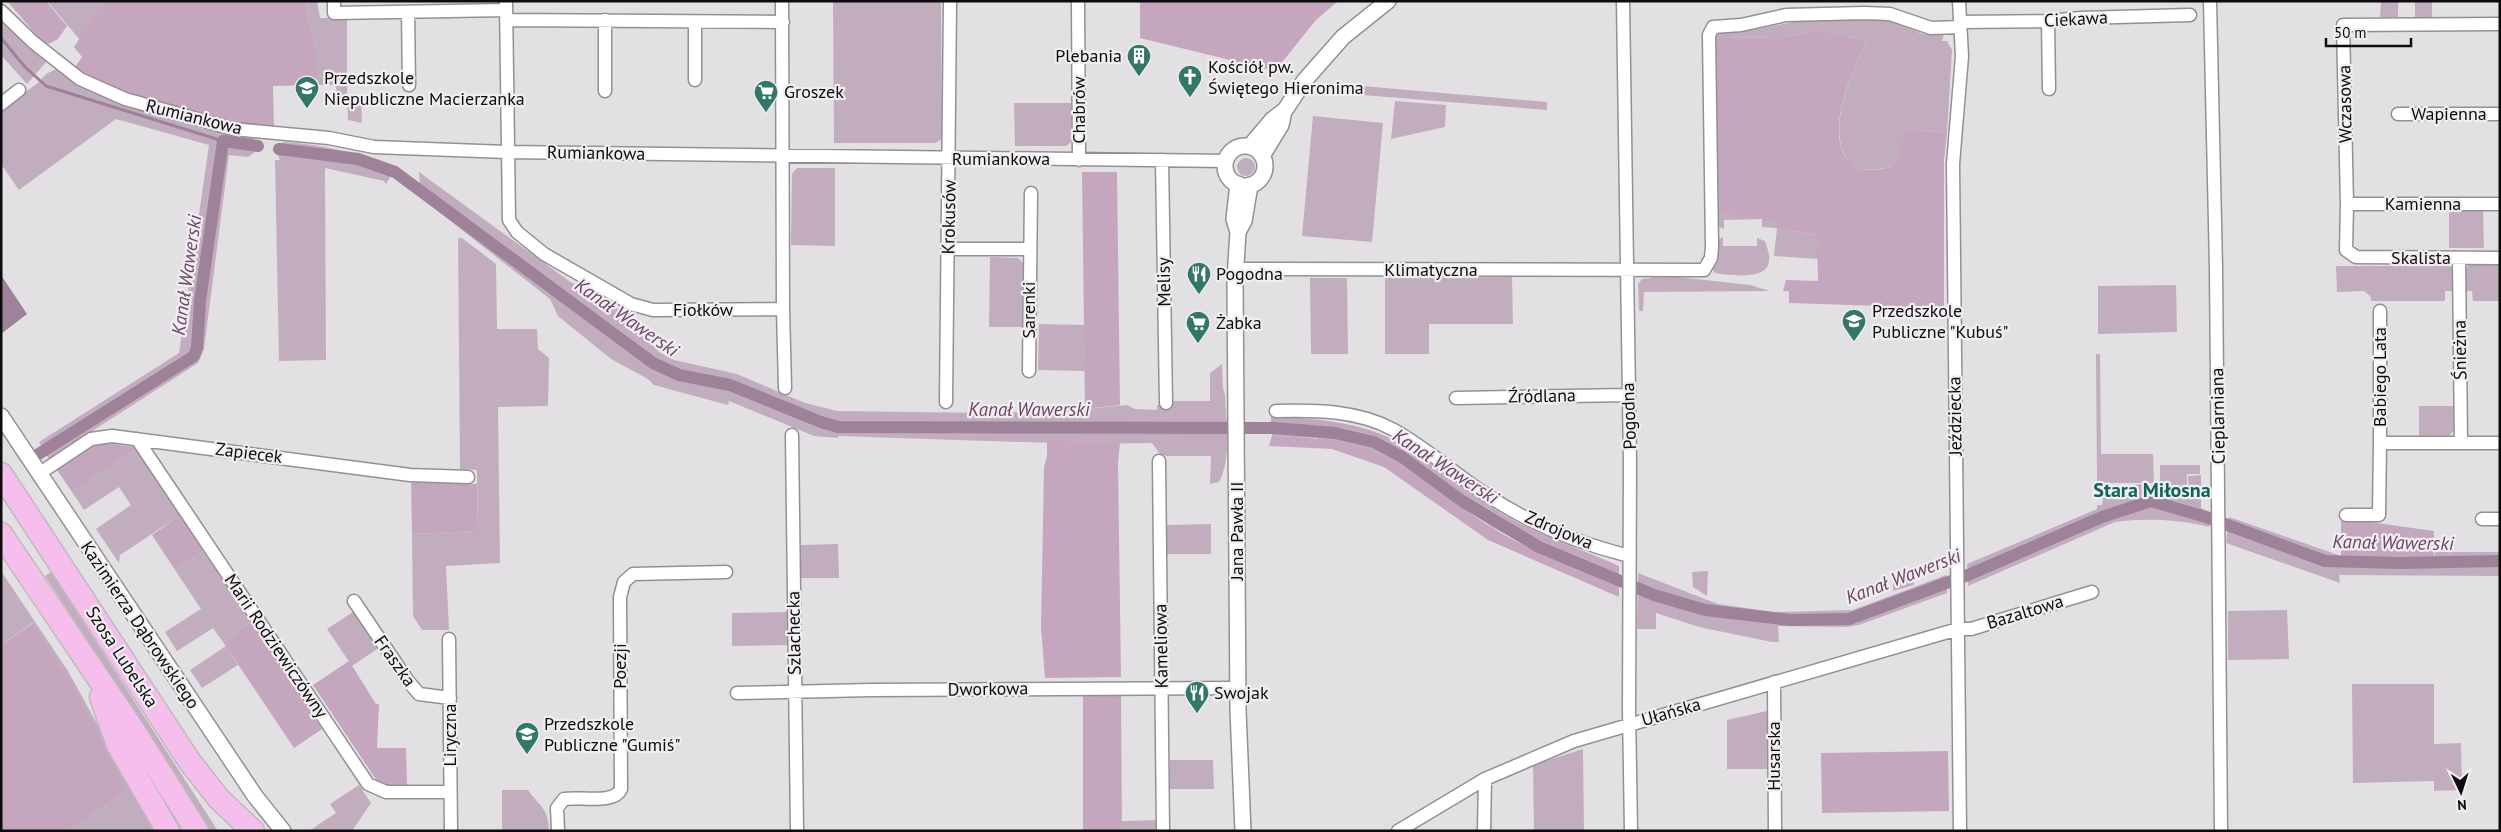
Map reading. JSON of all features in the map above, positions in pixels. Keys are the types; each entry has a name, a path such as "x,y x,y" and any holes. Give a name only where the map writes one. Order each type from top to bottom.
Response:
{"highway":[{"name":"Szosa Lubelska","path":"1,474 190,762 219,799 253,831"},
{"name":"Szosa Lubelska","path":"1,534 91,668"},
{"path":"91,668 118,745 168,831"},
{"path":"91,668 134,731 196,831"}],"street":[{"path":"782,1 784,388"},
{"name":"Krokusów","path":"946,402 950,159 950,1"},
{"name":"Chabrów","path":"1078,1 1079,160"},
{"path":"1250,146 1265,161 1264,174 1256,183 1244,185 1228,175 1226,161 1232,151 1250,146 1272,120 1284,110 1305,80 1343,37 1388,1"},
{"name":"Pogodna","path":"1623,1 1630,462 1631,831"},
{"name":"Jeździecka","path":"1958,1 1961,25 1960,85 1953,164 1960,831"},
{"name":"Cieplarniana","path":"2210,1 2214,100 2221,831"},
{"path":"334,7 408,12 506,10 606,20 783,22"},
{"name":"Fiołków","path":"506,10 509,220 517,232 544,254 598,287 631,304 653,310 783,310"},
{"name":"Rumiankowa","path":"1,12 33,42 80,79 117,96 171,113 233,129 330,138 374,147 507,152 1226,161"},
{"path":"408,12 409,85"},
{"name":"Ciekawa","path":"1627,269 1704,270 1711,258 1709,35 1713,27 1741,25 1786,15 1864,13 1890,14 1931,28 2081,18 2190,15"},
{"path":"605,91 606,20"},
{"path":"2048,21 2049,89"},
{"path":"695,22 695,80"},
{"name":"Wczasowa","path":"2346,250 2347,204 2343,25 2500,24"},
{"path":"1,104 19,90"},
{"path":"1262,156 1280,125 1284,110"},
{"name":"Wapienna","path":"2398,114 2500,114"},
{"name":"Melisy","path":"1162,160 1166,403"},
{"name":"Jana Pawła II","path":"1243,831 1238,688 1235,269 1238,232 1244,221 1244,185"},
{"name":"Sarenki","path":"1029,371 1031,193"},
{"name":"Kamienna","path":"2347,204 2500,204"},
{"path":"948,249 1030,249"},
{"name":"Skalista","path":"2346,250 2356,257 2500,258"},
{"name":"Śnieżna","path":"2459,258 2461,443"},
{"name":"Klimatyczna","path":"1235,269 1627,269"},
{"name":"Babiego Lata","path":"2346,515 2379,515 2380,310"},
{"name":"Źródlana","path":"1456,398 1628,395"},
{"name":"Zdrojowa","path":"1276,411 1312,410 1350,415 1392,429 1433,455 1491,498 1541,524 1629,556"},
{"name":"Kazimierza Dąbrowskiego","path":"1,416 249,787 283,831"},
{"name":"Szlachecka","path":"792,435 797,831"},
{"name":"Zapiecek","path":"40,473 91,439 112,436 410,475 468,477"},
{"name":"Marii Rodziewiczówny","path":"137,439 368,784 386,792 450,792"},
{"name":"Babiego Lata","path":"2380,443 2500,443"},
{"name":"Kameliowa","path":"1159,460 1163,831"},
{"path":"2482,519 2500,519"},
{"name":"Poezji","path":"558,831 557,808 564,799 611,798 618,794 621,789 620,597 624,582 636,574 726,572"},
{"name":"Bazaltowa","path":"1958,628 1971,629 2092,592"},
{"name":"Fraszka","path":"354,601 414,689 419,694 450,698"},
{"name":"Ułańska","path":"1398,831 1485,778 1548,751 1630,724 1958,628"},
{"name":"Liryczna","path":"449,639 451,831"},
{"name":"Husarska","path":"1774,682 1775,831"},
{"name":"Dworkowa","path":"737,694 1238,688"},
{"path":"1484,831 1485,778"}],"shaded area":[{"path":"7,1 46,1 67,26 58,39 48,44 40,39"},
{"path":"47,1 104,1 80,40"},
{"path":"104,1 307,1 308,19 316,51 316,85 273,86 274,129 197,115 121,91 75,67 82,57 74,47"},
{"path":"307,1 317,1 320,18 347,18 347,95 361,96 362,123 348,120 347,96 338,95 335,85 316,85 316,51 308,19"},
{"path":"833,1 941,1 942,139 935,143 834,143"},
{"path":"1140,1 1338,1 1316,20 1275,71 1140,38"},
{"path":"2381,1 2398,1 2398,17 2380,17"},
{"path":"2415,1 2432,1 2432,18 2415,17"},
{"path":"1,17 48,60 27,84 1,55"},
{"path":"1879,19 1889,20 1923,34 1944,33 1942,41 1947,41 1952,50 1947,133 1905,129 1897,159 1893,164 1881,169 1857,170 1848,160 1841,146 1839,132 1840,116 1849,83 1867,41 1820,30 1787,37 1717,38 1778,219 1777,228 1762,227 1762,219 1724,220 1724,229 1717,226 1714,40 1716,33 1721,30 1752,30 1803,20"},
{"path":"1820,30 1867,41 1849,83 1840,115 1839,131 1841,145 1846,158 1857,170 1881,169 1893,164 1899,152 1905,129 1947,133 1944,161 1944,308 1789,303 1789,291 1783,291 1786,280 1818,281 1817,235 1777,228 1777,219 1719,213 1717,38 1787,37"},
{"path":"60,67 92,92 203,129 253,138 258,143 258,150 248,157 229,155 204,349 198,363 49,459 39,442 179,353 209,145 116,119 19,190 1,164 1,109 38,83 46,74"},
{"path":"1339,84 1547,102 1547,110 1338,93"},
{"path":"1395,101 1446,105 1445,127 1391,139"},
{"path":"1014,103 1071,103 1072,141 1066,146 1015,146"},
{"path":"1313,116 1383,123 1372,242 1302,236"},
{"path":"284,142 341,150 395,169 386,184 384,181 325,168 326,360 279,361 275,160 280,160 276,152 277,146"},
{"path":"1246,158 1252,161 1255,167 1252,173 1246,176 1240,173 1237,167 1240,161"},
{"path":"797,168 835,168 835,246 791,245 792,174"},
{"path":"419,172 569,281 615,307 631,320 659,352 674,360 737,374 805,403 837,411 989,413 1076,410 1127,405 1135,409 1157,410 1157,405 1172,405 1172,401 1210,401 1210,373 1222,364 1227,439 1226,462 1223,472 1219,482 1210,484 1211,456 1167,456 1160,454 1152,443 1083,444 814,436 729,401 728,405 654,385 648,379 611,359 558,316 550,299 421,198"},
{"path":"1082,172 1117,172 1120,405 1085,409"},
{"path":"2483,209 2484,248 2449,248 2449,210"},
{"path":"1777,228 1817,235 1819,259 1774,256"},
{"path":"1723,237 1723,246 1757,246 1757,238 1765,241 1769,256 1767,267 1762,272 1747,275 1715,273 1713,270 1715,241"},
{"path":"458,238 462,238 496,264 497,329 537,329 538,349 549,358 548,406 498,407 500,563 446,566 449,630 422,630 413,616 412,534 478,531 477,470 460,469"},
{"path":"990,257 1018,258 1023,263 1022,327 989,327"},
{"path":"2500,261 2500,301 2473,301 2472,291 2463,291 2464,275 2468,265 2471,262"},
{"path":"2336,266 2455,266 2455,291 2445,291 2445,301 2371,301 2371,297 2364,291 2337,292"},
{"path":"1651,274 1750,285 1770,291 1644,292 1643,311 1639,311 1638,284 1642,279 1651,278"},
{"path":"1,275 27,314 1,334"},
{"path":"1512,277 1513,324 1429,324 1429,354 1385,354 1385,278"},
{"path":"1310,278 1347,278 1348,354 1311,354"},
{"path":"2176,285 2177,332 2098,334 2098,286"},
{"path":"1039,324 1084,325 1085,371 1038,370"},
{"path":"2096,354 2100,354 2101,454 2153,454 2154,483 2097,483"},
{"path":"2419,406 2453,406 2454,430 2449,436 2419,436"},
{"path":"1271,417 1331,421 1369,430 1388,437 1423,457 1477,497 1511,519 1537,532 1619,566 1619,574 1561,550 1519,529 1430,465 1397,445 1354,431 1271,423"},
{"path":"1271,423 1354,431 1397,445 1430,465 1519,529 1561,550 1619,574 1619,585 1532,549 1492,527 1439,491 1317,438 1272,436"},
{"path":"1272,436 1326,440 1376,453 1411,471 1506,536 1554,559 1619,585 1619,597 1488,540 1384,467 1332,449 1269,446"},
{"path":"1047,441 1120,443 1118,463 1121,677 1045,678 1041,627 1044,467 1047,456"},
{"path":"100,442 134,447 136,450 72,492 57,470"},
{"path":"136,450 183,520 176,518 120,555 119,563 96,529 131,505 119,487 84,510 72,492"},
{"path":"2160,465 2200,465 2200,474 2187,474 2187,487 2162,487 2189,490 2188,476 2201,475 2201,508 2209,512 2209,527 2186,522 2162,520 2115,522 1968,586 1967,564 2097,509 2097,505 2102,505 2104,492 2140,484 2160,487"},
{"path":"411,480 477,484 478,531 412,534"},
{"path":"2229,517 2341,556 2397,560 2434,559 2435,552 2500,552 2500,576 2339,575 2340,583 2226,543"},
{"path":"176,518 183,520 203,551 175,570 152,535"},
{"path":"2341,518 2434,531 2434,559 2397,560 2341,556"},
{"path":"1211,524 1211,554 1167,554 1167,525"},
{"path":"838,544 839,578 801,578 801,545"},
{"path":"203,551 251,622 223,642 213,628 177,651 165,632 201,609 175,570"},
{"path":"1,571 68,671 156,831 68,831 127,791 32,623 1,645"},
{"path":"1708,571 1707,596 1693,587 1692,572"},
{"path":"51,572 218,831 209,831 181,782 45,576"},
{"path":"1638,573 1718,604 1774,612 1853,610 1946,575 1947,593 1859,625 1846,627 1778,626 1779,642 1772,642 1699,627 1656,613 1656,629 1637,629"},
{"path":"1913,576 1914,585 1893,591 1893,578"},
{"path":"2287,610 2289,659 2228,660 2228,611"},
{"path":"353,612 377,649 352,666 327,629"},
{"path":"788,612 788,645 732,646 732,613"},
{"path":"251,622 322,729 294,748 223,642"},
{"path":"33,623 79,696 127,791 68,831 1,831 1,645"},
{"path":"226,646 238,665 202,688 190,670"},
{"path":"349,661 376,704 379,704 377,748 406,748 407,786 385,786 377,781 313,685"},
{"path":"2352,684 2434,684 2434,744 2461,743 2462,790 2434,791 2434,781 2353,783"},
{"path":"1083,696 1121,696 1122,831 1083,831"},
{"path":"1771,710 1771,769 1727,769 1727,720"},
{"path":"1583,749 1584,831 1534,831 1533,765"},
{"path":"1948,751 1949,811 1822,813 1821,753"},
{"path":"1170,760 1213,760 1214,789 1170,789"},
{"path":"359,785 371,803 352,831 309,831 336,813 330,804"},
{"path":"502,790 528,790 543,808 547,817 549,831 502,831"},
{"path":"1157,820 1157,831 1122,831 1122,821"}],"waterway":[{"path":"1,38 25,67 46,86 223,141"},
{"name":"Kanał Wawerski","path":"37,455 194,356 197,348 200,301 223,141 258,146"},
{"name":"Kanał Wawerski","path":"279,149 358,159 395,172 653,363 679,375 730,385 821,422 838,427 1274,428 1335,433 1374,442 1402,457 1462,501 1539,547 1654,595 1705,610 1790,620 1849,619 1968,575 2102,517 2151,501 2206,517 2325,561 2400,563 2500,561"}],"place":[{"name":"Plebania","path":"1139,77"},
{"name":"Kościół pw. Świętego Hieronima","path":"1190,98"},
{"name":"Przedszkole Niepubliczne Macierzanka","path":"307,109"},
{"name":"Groszek","path":"766,113"},
{"name":"Pogodna","path":"1199,295"},
{"name":"Przedszkole Publiczne \"Kubuś\"","path":"1854,342"},
{"name":"Żabka","path":"1198,344"},
{"name":"Swojak","path":"1197,714"},
{"name":"Przedszkole Publiczne \"Gumiś\"","path":"527,755"}],"district":[{"name":"Stara Miłosna","path":"2152,490"}]}
